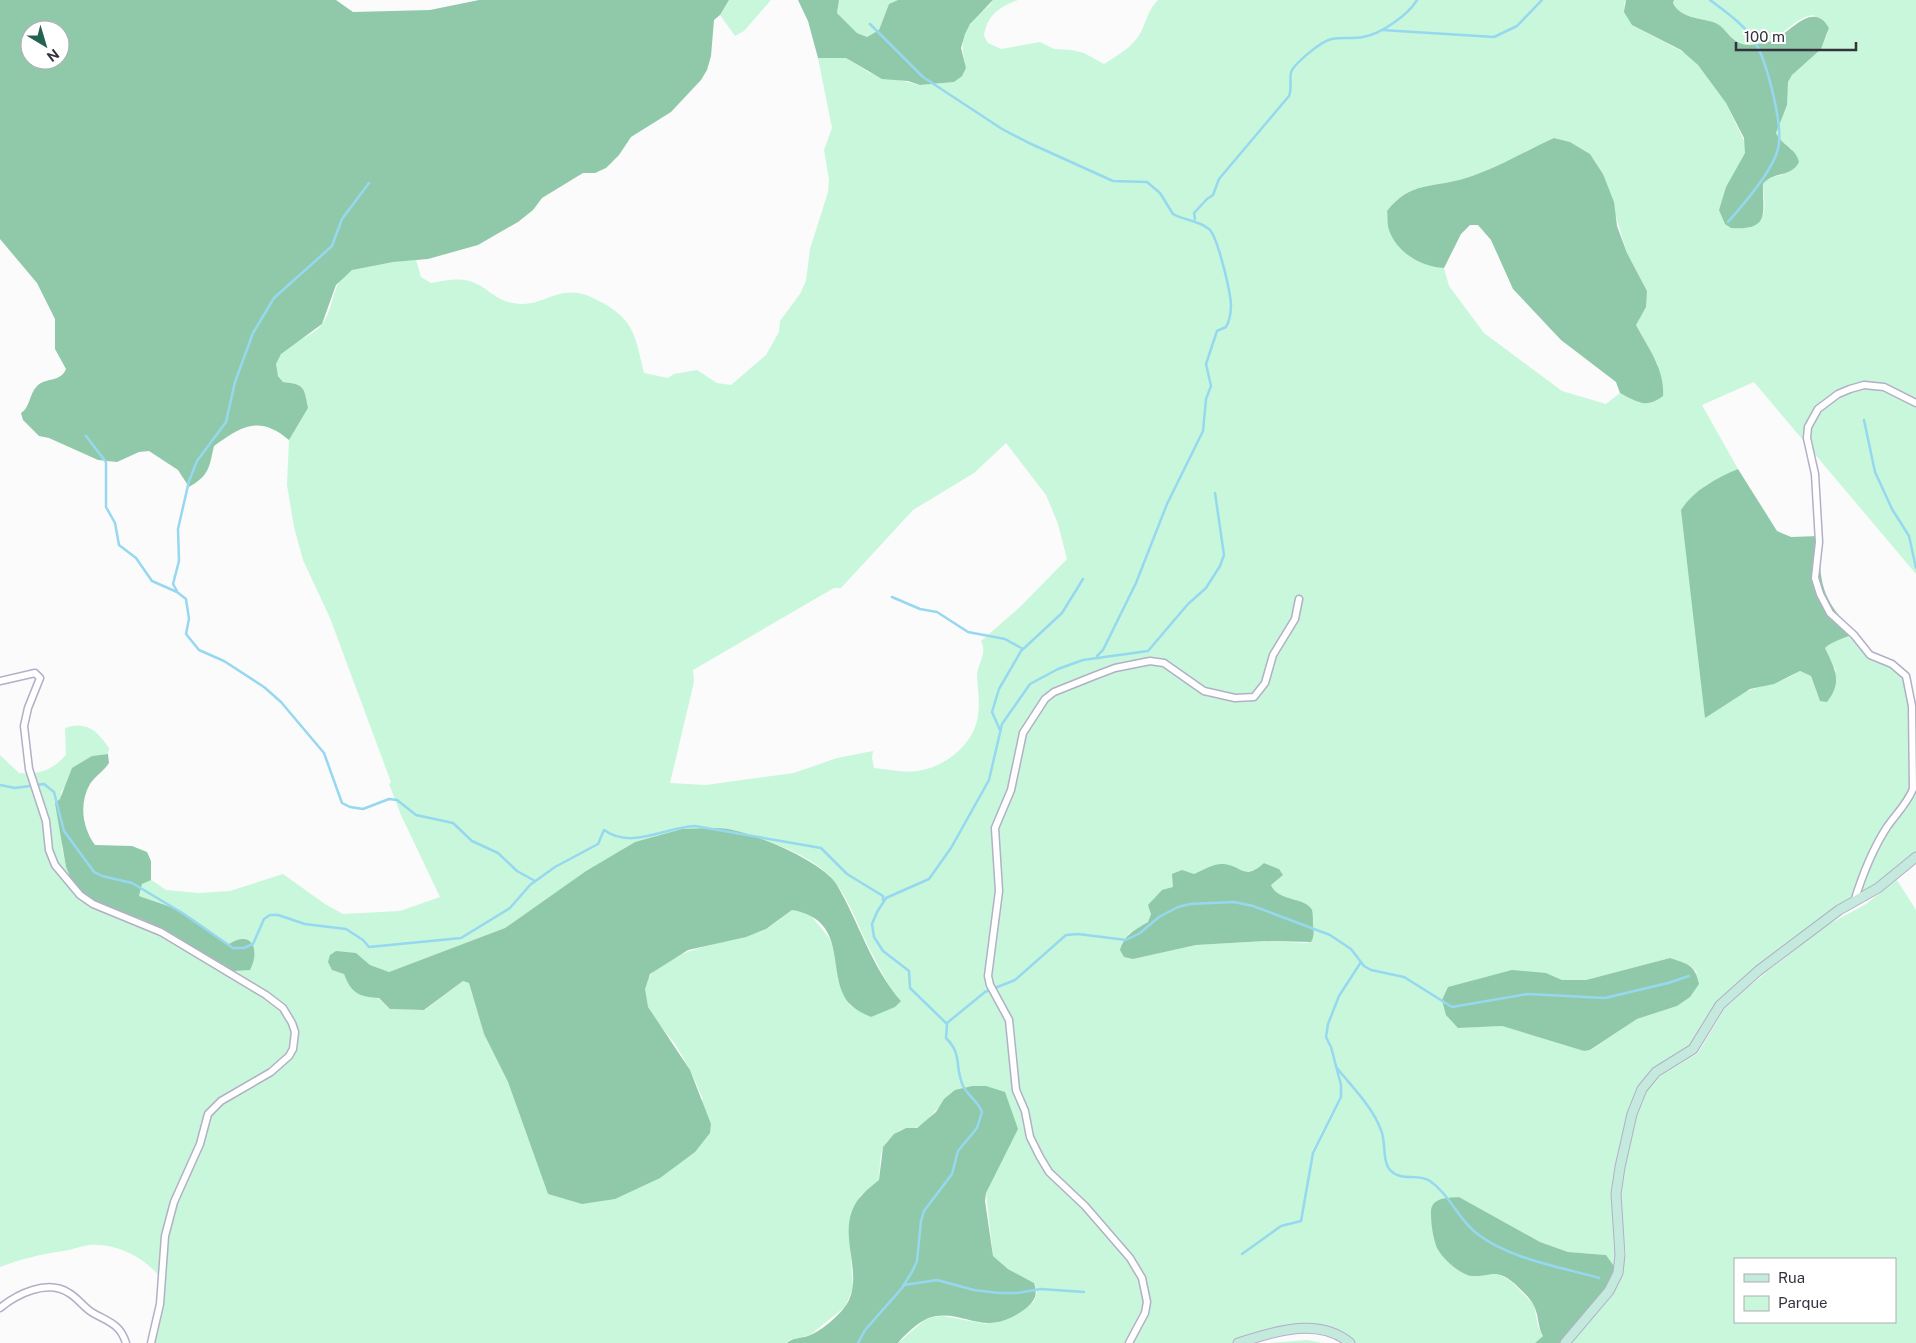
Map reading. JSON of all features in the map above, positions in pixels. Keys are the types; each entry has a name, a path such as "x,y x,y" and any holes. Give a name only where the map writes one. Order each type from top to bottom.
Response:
{"main road":[{"path":"1565,1343 1609,1290 1618,1273 1620,1255 1616,1194 1632,1114 1642,1089 1656,1072 1693,1050 1720,1005 1733,992 1823,921 1878,888 1916,857"},
{"path":"1238,1343 1272,1332 1314,1328 1328,1330 1350,1343"}],"street":[{"path":"1854,902 1861,879 1874,850 1886,829 1909,798 1912,789 1912,706 1906,676 1901,670 1870,655 1854,635 1836,620 1824,606 1815,578 1819,542 1815,474 1807,438 1808,427 1818,409 1827,401 1838,394 1864,385 1884,387 1916,403"},
{"path":"1129,1343 1145,1313 1147,1302 1142,1278 1130,1258 1085,1206 1049,1172 1030,1137 1025,1111 1016,1090 1012,1033 1009,1020 990,986 988,976 998,891 995,828 1011,790 1023,733 1045,698 1054,692 1115,668 1150,662 1164,663 1204,691 1235,698 1254,697 1265,683 1273,655 1295,619 1300,599"},
{"path":"0,681 27,673 35,673 40,678 28,708 24,726 29,769 46,820 52,858 80,895 93,904 114,914 161,932 266,995 283,1008 292,1022 295,1032 294,1049 290,1056 271,1072 221,1101 208,1114 200,1144 174,1202 165,1236 160,1304 152,1343"},
{"path":"0,1308 23,1292 60,1289 69,1293 94,1314 113,1322 120,1329 126,1343"}],"green space":[{"path":"0,0 336,0 353,12 430,10 479,0 729,0 720,15 714,20 711,56 707,70 701,80 671,112 631,137 619,155 606,168 595,173 583,173 542,198 533,210 518,222 478,245 428,259 393,262 352,270 336,285 322,324 281,354 276,364 278,376 283,382 300,386 306,396 308,408 289,440 278,432 259,426 251,426 233,433 214,446 208,470 196,483 189,487 178,470 149,451 139,452 117,462 98,460 49,438 39,436 23,420 21,413 26,408 37,386 57,378 66,369 55,349 55,319 37,283 0,239"},
{"path":"729,0 771,0 744,31 735,36 720,15"},
{"path":"798,0 839,0 837,13 857,33 867,37 879,30 889,4 898,0 993,0 970,24 965,34 961,48 966,68 962,76 954,82 920,85 908,81 882,79 846,58 818,58 808,21"},
{"path":"839,0 898,0 889,4 879,30 867,37 857,33 837,13"},
{"path":"993,0 1018,0 1000,9 991,17 984,36 988,43 1001,49 1040,42 1054,49 1084,53 1104,64 1134,42 1158,0 1626,0 1624,4 1632,25 1687,54 1698,65 1726,103 1746,145 1745,153 1724,194 1754,225 1759,221 1764,212 1763,184 1767,178 1782,175 1792,149 1779,140 1776,134 1788,82 1798,68 1821,47 1826,39 1829,28 1813,15 1796,22 1765,43 1755,45 1744,44 1734,40 1720,26 1713,22 1691,17 1680,12 1673,3 1674,0 1916,0 1916,574 1754,382 1702,405 1738,469 1704,486 1734,697 1792,676 1800,671 1811,676 1820,701 1836,671 1825,648 1835,641 1855,633 1880,661 1906,675 1910,683 1913,700 1911,745 1916,747 1916,856 1726,997 1699,1041 1639,1088 1613,1195 1612,1213 1619,1247 1616,1269 1606,1255 1568,1252 1540,1242 1459,1197 1437,1200 1431,1219 1438,1248 1459,1270 1499,1274 1512,1282 1534,1305 1538,1326 1543,1336 1535,1343 1346,1343 1315,1330 1242,1339 1232,1343 898,1343 927,1318 943,1316 986,1324 1034,1302 1037,1292 1034,1283 1008,1269 993,1256 986,1193 1001,1161 972,1086 953,1093 927,1120 915,1128 901,1130 884,1146 880,1158 879,1180 860,1196 849,1230 853,1288 845,1307 810,1335 789,1340 787,1343 155,1343 162,1280 156,1272 140,1259 120,1249 110,1246 89,1245 31,1257 0,1267 0,755 19,773 40,772 55,765 66,755 65,728 73,726 86,727 101,737 109,748 108,754 92,756 61,792 62,847 66,867 73,884 111,913 139,918 161,928 234,971 234,941 230,944 174,908 139,896 142,884 150,879 166,890 199,893 230,891 283,874 325,904 343,914 400,911 440,897 401,815 389,784 391,782 330,618 303,560 294,527 287,485 289,440 308,408 293,383 283,382 278,375 276,364 281,355 286,349 312,333 323,323 340,281 352,270 358,267 392,261 416,260 421,277 431,283 467,280 508,302 534,303 569,292 589,296 609,307 626,321 635,338 644,373 668,378 674,374 697,370 717,383 731,385 766,355 779,332 780,321 800,294 806,281 810,249 828,192 829,180 824,150 832,128 818,58 846,58 870,73 920,85 954,82 966,68 963,52 965,33 979,14","holes":["1554,138 1570,142 1590,154 1603,174 1627,253 1647,291 1636,325 1658,365 1640,403 1620,393 1606,404 1562,391 1484,333 1449,286 1444,268 1389,230 1387,211 1405,195 1423,187 1466,178 1499,165","1006,443 1046,495 1058,524 1067,559 1020,607 981,641 983,654 977,672 978,715 976,726 964,745 947,760 938,765 917,771 874,768 873,751 837,758 794,773 706,785 670,783 694,682 693,670 834,588 841,588 913,510 974,473","727,829 785,848 813,863 835,882 849,905 883,975 901,1001 871,1017 850,1005 842,991 830,939 809,913 792,910 764,930 686,953 666,962 652,973 645,988 648,1007 656,1021 679,1050 703,1099 565,1199 548,1194 508,1082 484,1034 469,983 463,981 425,1010 390,1009 378,998 361,995 356,992 349,985 344,974 356,953 370,965 389,972 505,928 586,871 635,842","1264,863 1279,869 1271,885 1277,894 1306,905 1310,911 1311,923 1308,943 1265,941 1196,945 1133,959 1128,934 1148,922 1154,910 1163,899 1187,878 1215,867 1229,868 1241,873 1258,869","1670,958 1689,965 1697,972 1677,1006 1637,1019 1591,1050 1584,1051 1502,1026 1458,1028 1546,973 1562,980 1586,980"]},
{"path":"1626,0 1674,0 1673,3 1676,8 1685,15 1718,24 1733,39 1751,45 1774,40 1809,17 1823,20 1829,28 1821,49 1792,75 1788,82 1787,105 1776,133 1795,153 1799,162 1796,167 1787,173 1772,177 1763,184 1763,211 1759,223 1744,228 1731,228 1725,224 1719,210 1726,187 1745,153 1744,138 1726,103 1698,65 1681,50 1632,25 1624,12"},
{"path":"1554,138 1570,142 1590,154 1603,174 1614,202 1617,226 1627,253 1647,291 1646,307 1636,325 1655,359 1661,377 1663,396 1657,400 1641,403 1620,393 1616,382 1561,340 1513,289 1491,240 1478,225 1470,225 1461,234 1444,268 1427,265 1411,257 1398,246 1389,230 1387,211 1405,195 1423,187 1477,174"},
{"path":"1738,469 1777,531 1791,537 1819,536 1820,566 1824,589 1835,610 1855,633 1831,643 1825,648 1836,675 1835,688 1827,702 1820,701 1811,676 1800,671 1774,684 1750,689 1705,718 1681,510 1692,496 1706,485"},
{"path":"108,754 109,763 94,778 84,799 85,823 95,845 132,846 147,852 151,861 151,880 142,884 139,896 174,908 229,944 237,940 244,939 249,941 254,949 253,963 250,970 234,971 161,928 139,918 111,913 95,903 73,884 66,867 55,803 60,799 72,768 92,756"},
{"path":"682,829 728,829 755,836 787,850 818,867 837,885 874,960 901,1001 895,1007 871,1017 853,1007 843,994 830,938 823,925 811,916 792,910 766,929 746,937 688,950 650,974 645,989 648,1007 690,1070 711,1124 710,1133 695,1152 660,1178 615,1199 582,1204 548,1194 508,1082 484,1034 469,983 463,981 424,1010 390,1009 379,998 361,995 353,990 344,974 332,970 328,962 330,955 336,951 356,953 370,965 389,972 505,928 586,871 635,842"},
{"path":"1264,863 1279,869 1283,875 1271,885 1275,890 1285,897 1304,903 1312,910 1314,932 1311,942 1265,941 1196,945 1133,959 1124,957 1120,950 1122,945 1131,933 1148,922 1151,914 1148,905 1162,890 1173,887 1172,874 1182,870 1194,874 1220,864 1230,865 1247,872"},
{"path":"1897,880 1916,910 1916,1343 1569,1343 1622,1271 1626,1253 1620,1206 1621,1189 1636,1113 1647,1088 1659,1077 1698,1053 1725,1008 1822,928 1866,904"},
{"path":"1670,958 1686,964 1695,972 1699,984 1690,997 1677,1006 1637,1019 1590,1050 1584,1051 1502,1026 1458,1028 1446,1015 1442,1000 1448,987 1512,970 1546,973 1562,980 1586,980"},
{"path":"972,1086 986,1086 1005,1092 1018,1129 986,1193 985,1201 993,1256 1008,1269 1034,1283 1036,1294 1031,1303 1010,1318 997,1322 985,1323 941,1315 928,1318 920,1322 898,1343 787,1343 813,1334 823,1328 841,1312 850,1297 853,1273 849,1223 857,1202 879,1180 883,1147 894,1134 906,1128 917,1128 936,1112 944,1099 955,1090"},
{"path":"1459,1197 1540,1242 1568,1252 1606,1255 1616,1269 1606,1288 1561,1343 1535,1343 1543,1336 1535,1307 1515,1284 1498,1274 1472,1276 1462,1273 1439,1252 1432,1231 1431,1208 1436,1201"},
{"path":"1307,1340 1323,1343 1269,1343"}],"waterway":[{"path":"1195,219 1194,213 1213,195 1219,179 1289,96 1291,73 1299,62 1316,47 1327,41 1336,38 1363,37 1386,28 1401,18 1417,0"},
{"path":"1382,30 1494,37 1517,26 1542,0"},
{"path":"1710,0 1741,24 1760,51 1769,79 1779,126 1778,149 1770,168 1728,222"},
{"path":"870,24 923,77 1002,129 1113,181 1147,182 1160,193 1173,214 1209,229 1220,253 1231,310 1226,327 1217,331 1206,364 1211,386 1206,399 1203,431 1167,504 1136,583 1103,650 1097,656"},
{"path":"177,591 173,584 179,561 178,529 189,481 197,461 226,422 235,382 253,333 274,298 332,246 342,219 369,183"},
{"path":"1864,420 1875,472 1892,509 1909,536 1916,568"},
{"path":"86,436 106,462 106,507 115,523 119,545 136,558 152,581 177,592 186,599 189,619 186,634 199,650 224,661 264,687 281,702 324,753 342,803 350,807 363,809 389,799 397,800 416,815 453,823 472,841 498,853 517,871 535,881"},
{"path":"858,1343 865,1330 902,1288 913,1270 917,1261 921,1221 924,1211 952,1174 958,1151 977,1128 982,1112 960,1079 955,1050 946,1038 947,1024 910,988 909,971 883,951 874,937 872,924 877,912 886,898 929,879 951,848 989,780 1002,724 1030,684 1058,669 1083,660 1148,651 1188,604 1206,588 1220,566 1224,555 1215,493"},
{"path":"1000,730 992,712 999,689 1021,651 1062,613 1083,579"},
{"path":"892,597 920,609 937,612 968,632 1005,639 1023,649"},
{"path":"0,785 15,788 44,784 54,792 64,831 94,872 102,876 132,883 184,914 233,948 244,948 253,944 264,919 270,915 278,915 305,924 346,929 363,940 369,947 461,938 510,908 530,885 555,867 598,844 604,830 615,836 637,838 695,826 821,848 847,874 883,896 883,900"},
{"path":"947,1023 985,992 1015,980 1066,935 1078,934 1126,940 1140,933 1159,917 1178,907 1190,904 1234,902 1253,906 1330,935 1351,949 1364,966 1371,970 1404,977 1452,1007 1528,994 1605,998 1689,976"},
{"path":"1242,1254 1281,1226 1301,1221 1313,1153 1341,1097 1341,1085 1331,1047 1326,1037 1328,1024 1339,996 1361,962"},
{"path":"1337,1068 1367,1105 1377,1121 1382,1135 1386,1162 1394,1174 1430,1181 1443,1192 1463,1220 1475,1232 1502,1249 1534,1261 1599,1278"},
{"path":"904,1285 937,1280 974,1290 999,1293 1017,1293 1041,1289 1084,1292"}]}
